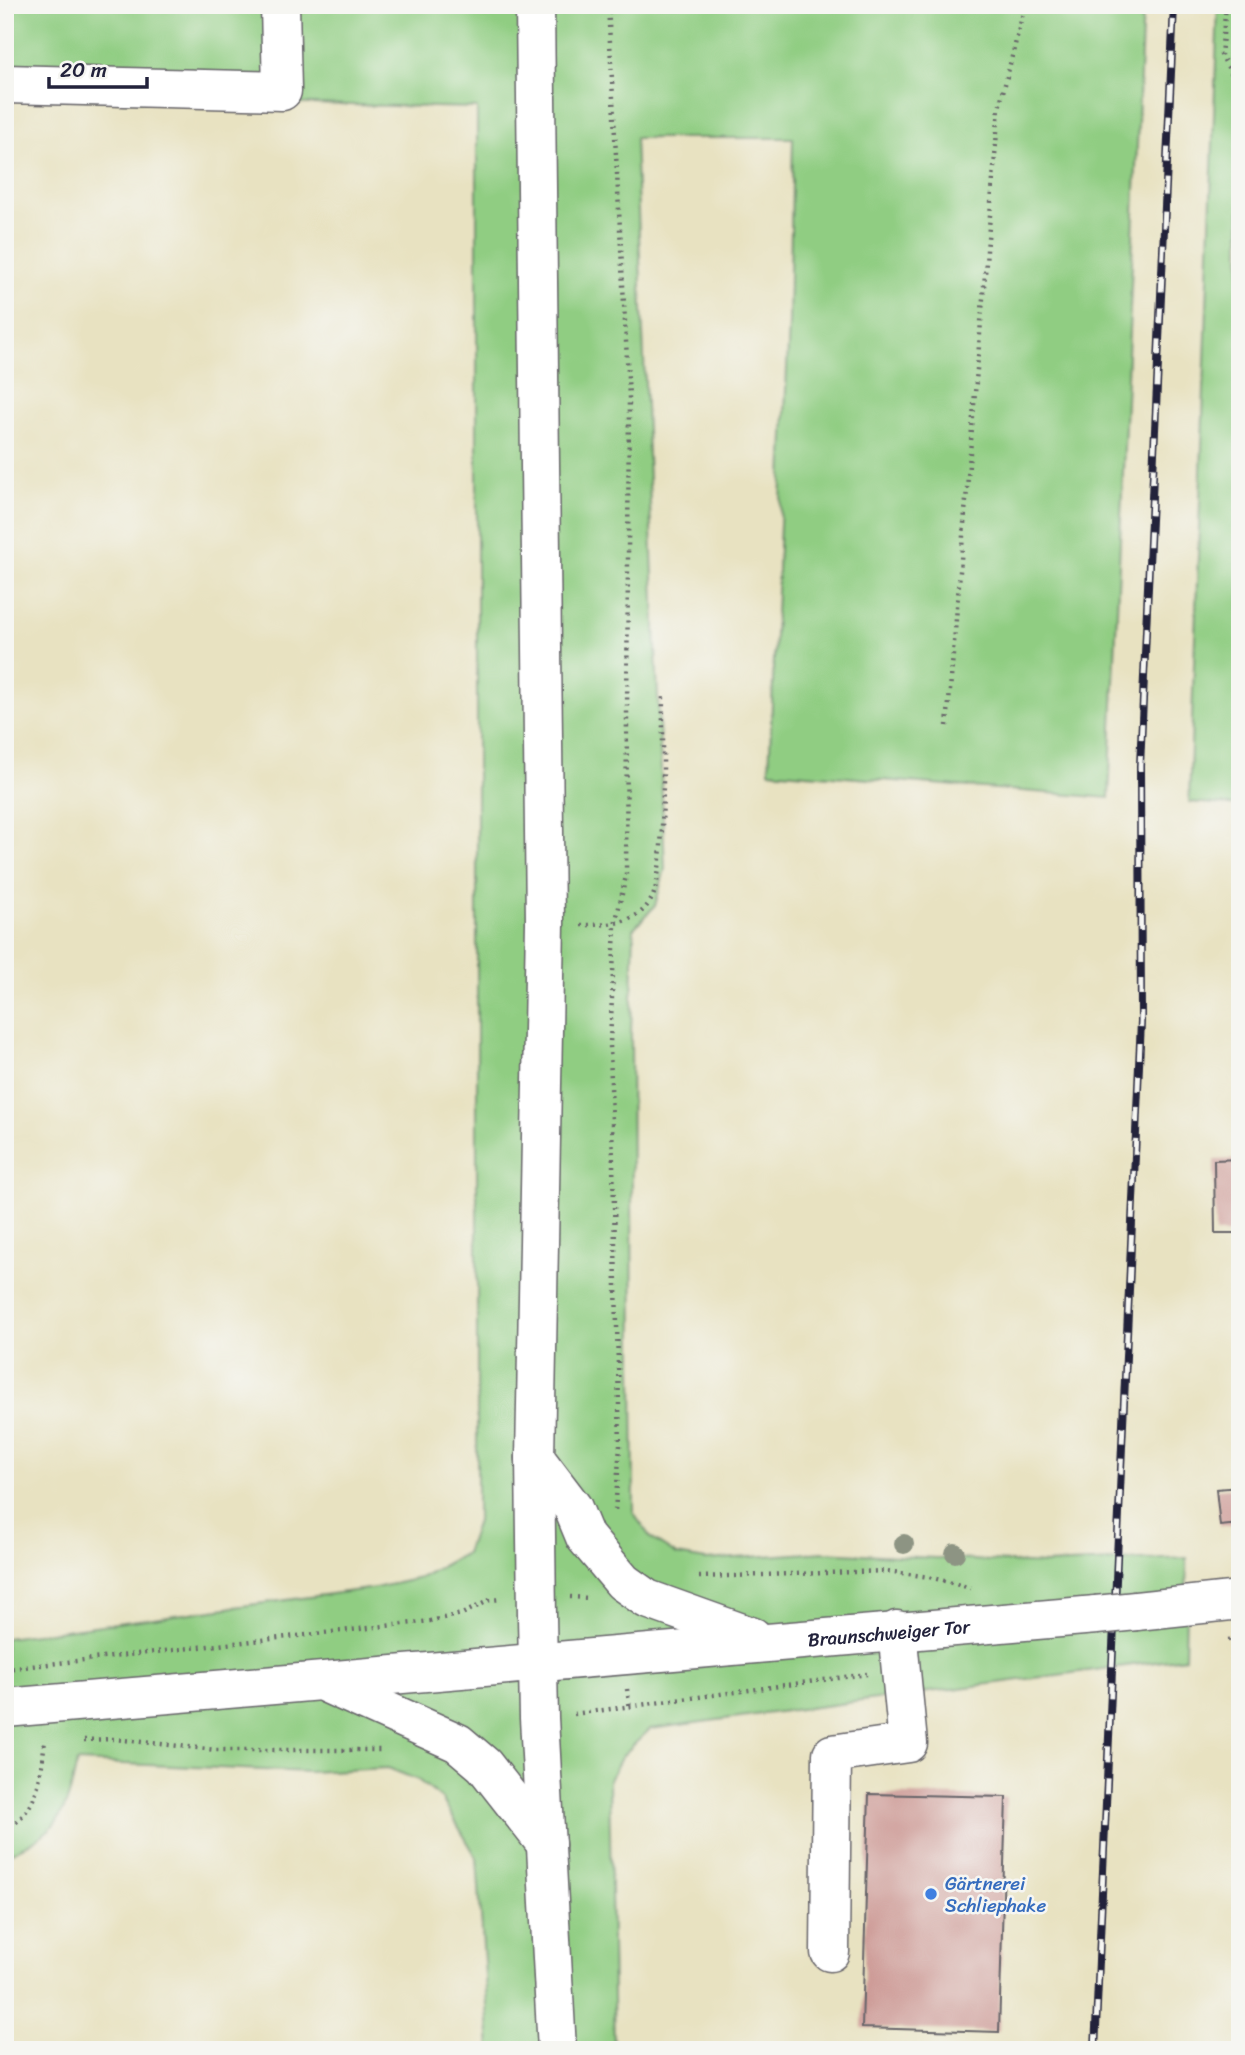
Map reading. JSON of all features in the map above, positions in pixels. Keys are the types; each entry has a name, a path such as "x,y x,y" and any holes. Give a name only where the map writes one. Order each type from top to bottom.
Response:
{"main road":[{"path":"5,84 282,91 280,5"},
{"path":"536,5 545,923 536,1458 537,1663 557,2050"},
{"path":"536,1458 573,1508 585,1537 623,1582 648,1600 765,1641"},
{"name":"Braunschweiger Tor","path":"5,1708 765,1641 1096,1615 1240,1600"},
{"path":"830,1952 832,1754 908,1743 897,1630"},
{"path":"323,1682 458,1743 484,1765 546,1844"}],"path":[{"path":"608,5 629,397 627,864 615,925 610,1044 620,1446 616,1523"},
{"path":"947,726 999,108 1025,5"},
{"path":"1226,5 1221,55 1240,88"},
{"path":"545,923 615,925 638,913 653,897 659,856 663,693"},
{"path":"694,1577 717,1579 887,1571 929,1577 981,1590"},
{"path":"5,1669 430,1621 462,1614 490,1600 537,1597 601,1598"},
{"path":"539,1718 630,1709"},
{"path":"80,1740 116,1739 243,1751 388,1750"},
{"path":"5,1831 21,1820 33,1804 45,1741 57,1740"}],"green space":[{"path":"5,5 1143,5 1109,798 769,771 789,323 793,138 635,138 665,869 655,906 634,928 631,1034 634,1514 651,1538 677,1555 706,1560 824,1552 1045,1564 1187,1558 1185,1658 650,1729 622,1756 609,1780 614,2050 490,2050 477,1858 442,1799 418,1780 388,1768 309,1772 77,1762 69,1797 57,1820 49,1830 5,1855 5,1638 375,1588 420,1578 466,1553 477,1521 477,108 5,97"},
{"path":"1218,5 1240,5 1240,806 1189,802"}],"building":[{"path":"1240,1159 1240,1233 1215,1233 1214,1160"},
{"path":"1240,1487 1240,1524 1220,1526 1216,1489"},
{"path":"869,1794 1006,1797 999,2032 862,2028"}],"railway":[{"path":"1095,2050 1141,1021 1140,766 1174,5"}],"place":[{"name":"Gärtnerei Schliephake","path":"931,1894"}]}
